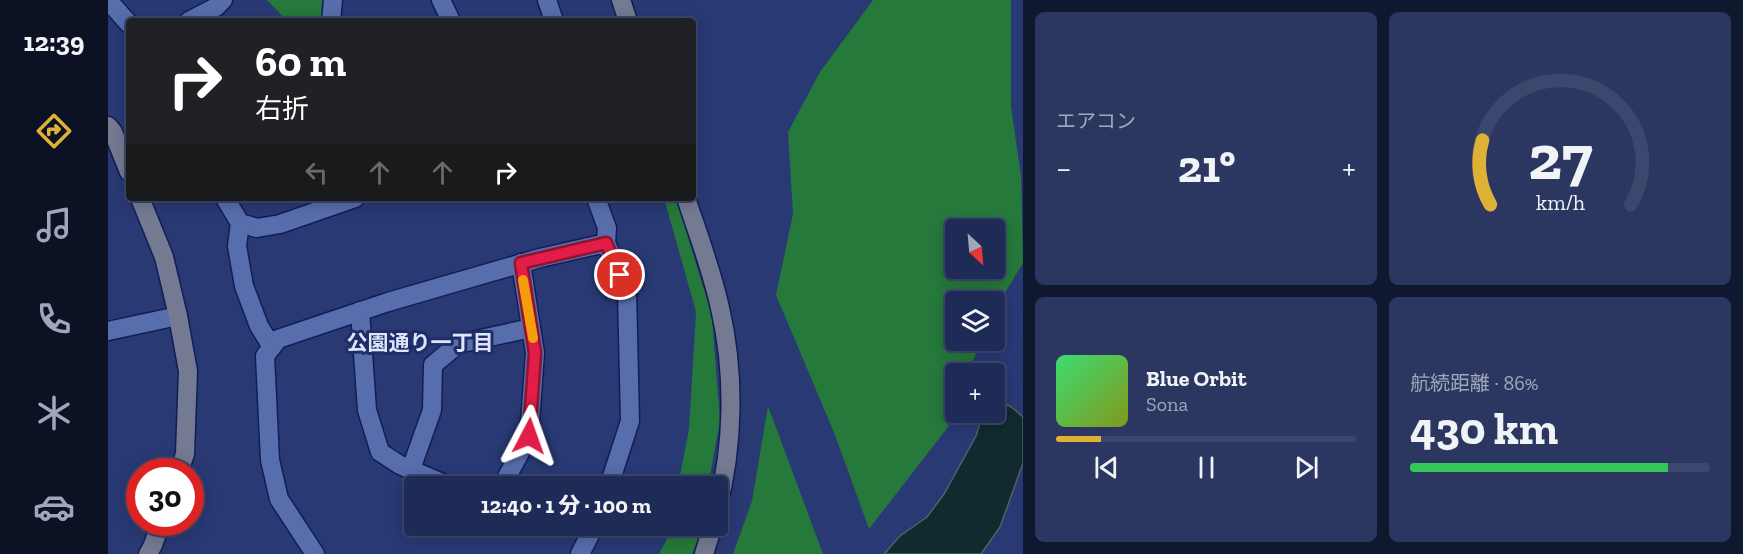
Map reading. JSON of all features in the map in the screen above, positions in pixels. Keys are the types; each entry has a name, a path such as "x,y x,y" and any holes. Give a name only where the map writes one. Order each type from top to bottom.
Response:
{"street":[{"path":"108,0 126,21"},
{"path":"195,18 216,7 223,0"},
{"path":"331,18 333,0"},
{"path":"441,0 450,18"},
{"path":"547,0 553,18"},
{"path":"621,0 627,18"},
{"path":"108,126 113,132 126,164"},
{"path":"141,201 164,257 188,371 184,458"},
{"path":"227,201 240,223 237,246 244,286 259,326 272,346"},
{"path":"240,223 257,228 280,224 346,201"},
{"path":"597,201 607,228 606,243 627,291 630,421 612,476"},
{"path":"687,201 720,308 727,348 730,432 724,476"},
{"path":"315,554 279,499 270,460 265,356 278,339 360,311 521,263 606,243"},
{"path":"507,476 529,436 535,353 521,263"},
{"path":"360,311 367,410 380,452 400,465 427,476"},
{"path":"108,331 178,316"},
{"path":"411,469 432,410 433,365 458,344 531,328"},
{"path":"148,554 156,536"},
{"path":"580,554 589,536"},
{"path":"704,554 710,536"}],"green space":[{"path":"267,0 326,0 322,6 323,18 284,18"},
{"path":"873,0 1011,0 1011,106 1021,176 1023,263 1005,293 945,291 945,351 977,351 972,363 945,363 945,423 949,423 948,427 869,529 835,435 776,295 793,214 788,132 820,72"},
{"path":"665,201 677,201 712,316 720,421 710,476 680,476 689,429 696,312"},
{"path":"768,406 823,554 733,554 752,501"},
{"path":"668,536 699,536 692,554 659,554"}],"shaded area":[{"path":"1005,404 1023,417 1023,463 1000,527 981,554 884,554 900,536 927,517 944,494 976,436 980,423 1005,423"}],"slow traffic":[{"path":"523,280 533,338"}],"district":[{"name":"公園通り一丁目","path":"420,342"}],"route":[{"path":"529,436 535,353 521,263 606,243 620,275"}]}
